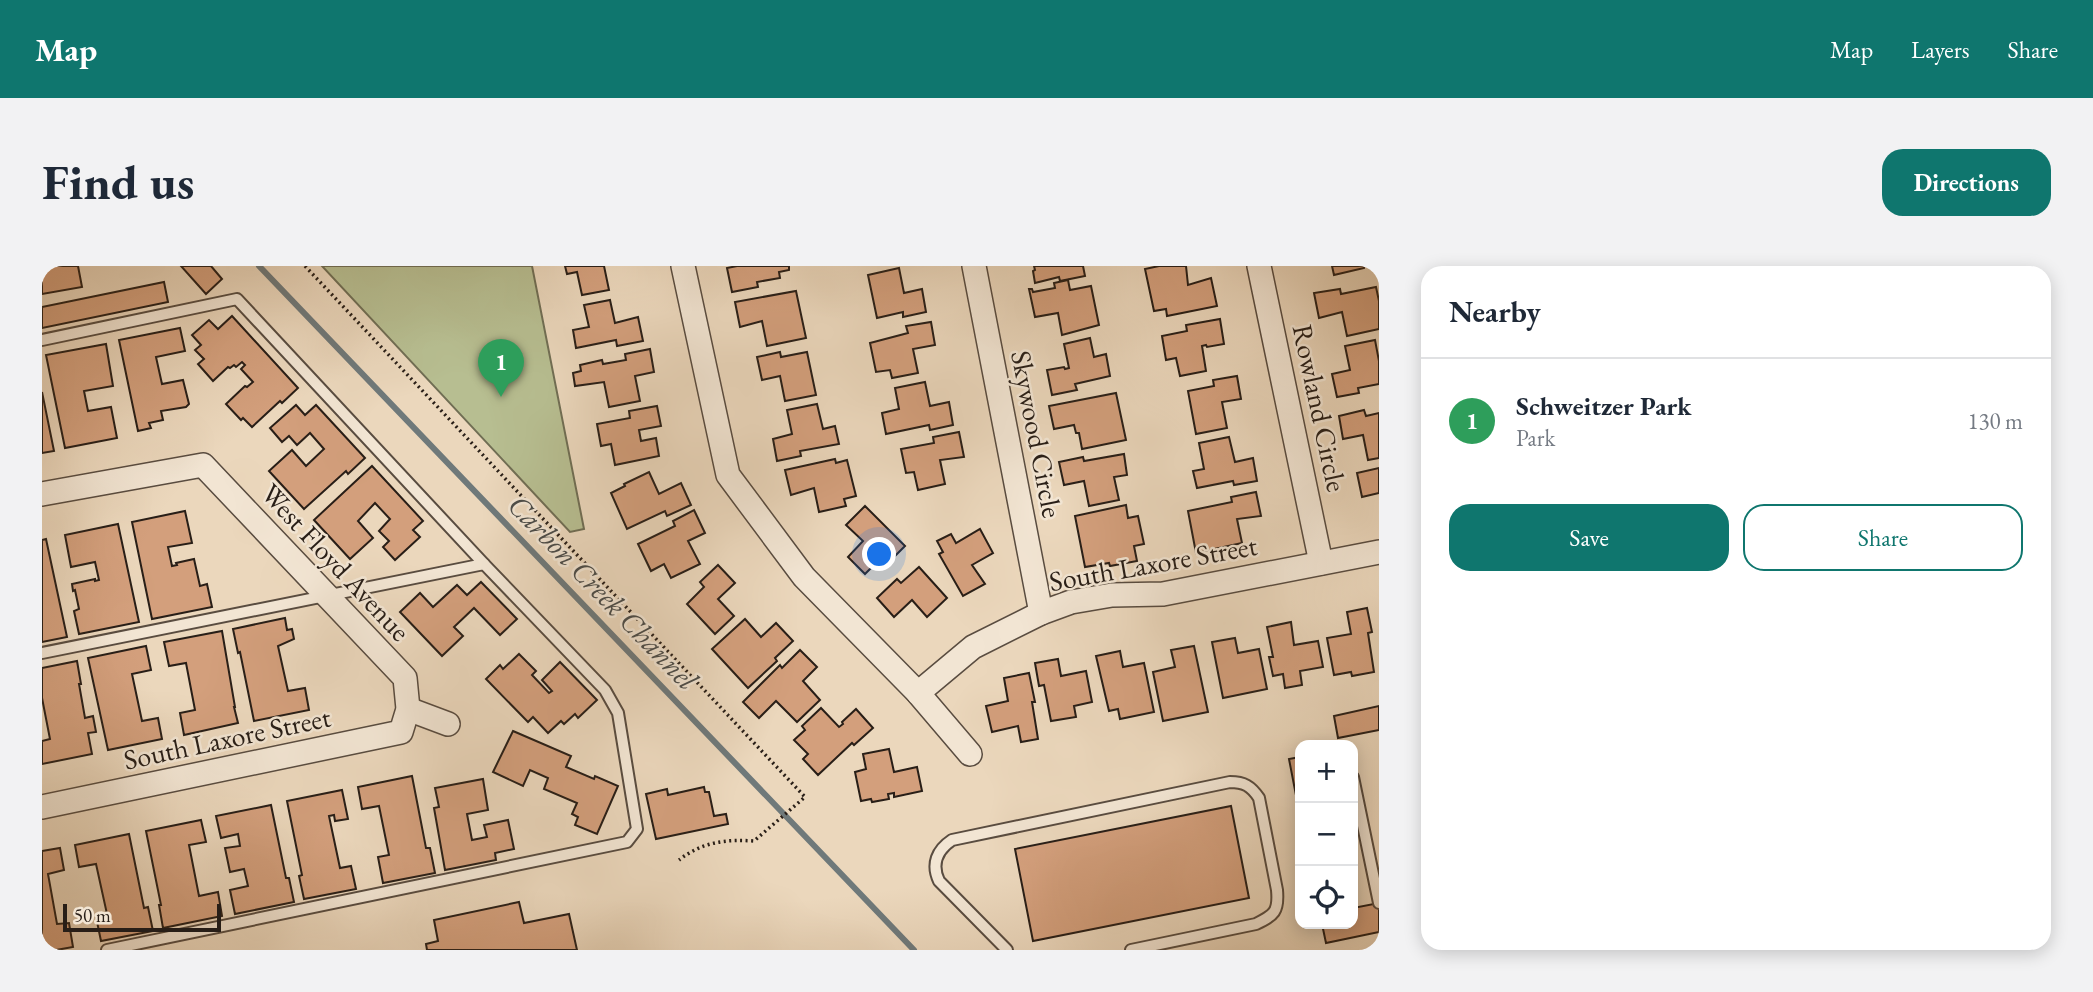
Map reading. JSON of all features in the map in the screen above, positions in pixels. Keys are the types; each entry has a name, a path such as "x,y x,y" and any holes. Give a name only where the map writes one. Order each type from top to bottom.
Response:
{"street":[{"path":"683,266 728,475 804,577 918,692 970,754"},
{"name":"Skywood Circle","path":"974,266 1041,612"},
{"name":"Rowland Circle","path":"1259,266 1321,563"},
{"name":"West Floyd Avenue","path":"42,494 204,465 405,678 408,709"},
{"name":"South Laxore Street","path":"918,692 973,647 1041,612 1071,602 1112,595 1163,594 1379,552"},
{"path":"408,709 447,724"},
{"name":"South Laxore Street","path":"42,807 401,732 408,709"}],"lane":[{"path":"42,340 237,299 605,690 618,713 637,829 627,842 107,950"},
{"path":"42,653 484,564"},
{"path":"1007,950 939,881 935,863 943,846 952,840 1230,782 1240,782 1252,788 1259,798 1277,890 1279,905 1271,916 1256,924 1131,950"},
{"path":"1358,801 1379,903"}],"path":[{"path":"305,266 806,796 754,841 735,839 710,843 689,852 680,860"}],"green space":[{"path":"322,266 532,266 584,529 570,532"}],"building":[{"path":"42,266 78,266 82,287 42,294"},
{"path":"181,266 211,266 222,279 206,294"},
{"path":"565,266 604,266 609,290 582,295 577,272 567,274"},
{"path":"789,266 789,270 779,272 780,278 757,282 758,287 732,292 727,268"},
{"path":"1034,266 1083,266 1085,276 1060,281 1059,277 1035,283"},
{"path":"1186,266 1188,285 1211,278 1217,306 1167,316 1166,309 1154,311 1145,269"},
{"path":"1332,266 1364,266 1364,268 1334,275"},
{"path":"899,268 904,293 922,289 926,312 903,317 903,312 877,318 868,275"},
{"path":"1068,280 1070,290 1091,286 1099,325 1062,335 1058,313 1035,317 1029,289 1033,292 1055,288 1054,283"},
{"path":"164,282 168,302 42,328 42,307"},
{"path":"1376,287 1379,329 1347,336 1342,312 1319,318 1314,293 1340,289 1341,294"},
{"path":"796,291 806,338 767,346 762,321 740,327 735,302"},
{"path":"610,300 615,323 638,317 643,341 617,346 616,340 576,348 573,330 589,327 584,305"},
{"path":"232,316 298,388 252,427 226,404 253,382 241,369 245,365 242,362 236,367 228,367 213,381 198,364 204,359 195,350 201,345 192,335 209,320 218,329"},
{"path":"1220,319 1224,344 1202,346 1206,371 1180,376 1176,358 1166,360 1162,336 1187,331 1186,325"},
{"path":"931,322 935,345 913,349 918,373 892,378 890,370 876,372 870,343 908,333 906,326"},
{"path":"180,328 185,351 156,357 162,384 183,380 189,404 186,407 161,411 163,420 149,423 151,428 138,431 119,340"},
{"path":"1090,338 1094,357 1106,354 1110,376 1075,384 1077,390 1052,395 1047,370 1069,368 1064,344"},
{"path":"1375,340 1379,384 1358,388 1359,393 1337,397 1332,374 1350,370 1345,346"},
{"path":"106,344 113,386 84,391 88,411 111,407 117,438 65,448 46,355"},
{"path":"650,349 654,372 635,376 640,401 609,407 604,382 575,386 573,373 581,371 580,365 602,360 603,364 626,360 625,354"},
{"path":"780,352 781,357 807,352 816,395 785,401 780,376 762,380 757,357"},
{"path":"1237,376 1241,399 1222,402 1227,428 1196,434 1188,391 1214,386 1213,380"},
{"path":"925,382 930,406 949,402 953,425 930,430 929,425 886,434 882,413 899,409 895,388"},
{"path":"42,392 54,451 42,453"},
{"path":"1116,393 1126,440 1082,449 1079,433 1076,433 1074,425 1054,429 1049,406"},
{"path":"817,404 823,429 835,426 839,444 800,451 801,456 777,461 773,439 792,434 787,410"},
{"path":"296,405 305,415 316,405 365,458 348,474 346,471 304,509 269,471 292,450 306,466 324,449 310,433 297,445 289,436 282,442 270,428"},
{"path":"657,406 661,426 639,430 641,441 656,438 659,456 615,465 611,444 601,446 597,424 630,418 629,411"},
{"path":"1364,410 1366,416 1379,413 1379,458 1368,460 1363,435 1343,439 1339,416"},
{"path":"959,432 964,457 940,460 945,484 918,490 914,472 906,473 901,449 934,443 933,437"},
{"path":"1229,437 1235,462 1253,458 1257,481 1234,485 1233,481 1197,488 1193,471 1204,469 1199,443"},
{"path":"1124,454 1127,475 1114,477 1119,500 1089,506 1084,481 1064,485 1059,462"},
{"path":"835,459 836,463 847,460 856,496 844,499 846,506 819,512 814,488 791,495 785,470"},
{"path":"372,466 423,521 413,530 420,537 395,560 383,547 389,541 379,531 390,519 375,503 358,521 373,538 350,559 314,520"},
{"path":"1379,468 1379,493 1362,497 1357,473"},
{"path":"649,472 659,494 681,483 691,505 667,516 665,511 627,529 611,493"},
{"path":"1256,492 1261,516 1237,519 1242,543 1196,553 1188,511 1232,502 1231,497"},
{"path":"1126,505 1128,518 1138,516 1144,544 1134,546 1137,561 1085,567 1075,516"},
{"path":"865,506 905,546 890,561 884,555 865,574 848,557 863,541 846,525"},
{"path":"694,510 705,533 688,541 700,564 671,578 664,564 651,571 638,544 675,526 673,521"},
{"path":"185,511 192,543 168,547 172,566 194,559 200,586 207,584 212,607 152,619 132,522"},
{"path":"118,524 139,622 79,634 74,611 79,609 72,584 99,580 95,562 71,567 65,535"},
{"path":"980,529 993,553 972,565 985,584 963,596 939,554 943,552 937,541 951,534 956,543"},
{"path":"46,539 67,637 42,642 42,540"},
{"path":"718,565 735,583 718,599 734,616 715,634 687,604 704,587 700,582"},
{"path":"919,567 947,598 927,617 912,600 894,617 877,598 897,579 901,583"},
{"path":"481,582 517,619 500,635 474,608 454,627 463,636 442,656 400,612 420,593 433,607 457,585 467,595"},
{"path":"1367,608 1372,632 1368,633 1374,672 1352,676 1351,672 1334,675 1327,638 1351,634 1347,612"},
{"path":"285,618 287,630 292,629 294,639 278,646 288,691 305,688 309,710 254,721 233,629"},
{"path":"745,619 761,637 776,623 793,641 775,658 777,661 748,688 712,649"},
{"path":"1291,622 1294,645 1318,641 1323,667 1300,671 1302,685 1285,688 1283,674 1273,676 1269,657 1273,657 1267,627"},
{"path":"222,631 238,723 184,735 180,713 195,710 186,663 169,666 164,642"},
{"path":"1235,638 1238,653 1259,649 1267,689 1223,698 1212,642"},
{"path":"146,646 151,670 132,674 142,721 158,718 162,739 108,750 88,658"},
{"path":"1194,646 1208,712 1163,721 1153,672 1175,667 1171,650"},
{"path":"800,650 817,667 803,681 820,700 797,722 776,701 759,718 743,702 780,665 782,668"},
{"path":"1120,651 1123,667 1144,663 1154,712 1120,719 1118,709 1109,711 1096,656"},
{"path":"519,654 536,671 532,675 549,693 552,691 542,680 560,662 597,700 578,718 575,714 564,724 561,721 548,733 533,717 528,722 486,679 500,665 503,669"},
{"path":"1058,659 1061,676 1086,671 1092,702 1074,706 1076,717 1051,721 1044,685 1039,686 1035,663"},
{"path":"77,661 85,718 93,716 96,732 88,733 92,754 42,764 42,741 50,739 42,698 42,668"},
{"path":"1029,673 1038,739 1021,742 1018,726 992,732 986,706 1008,701 1004,678"},
{"path":"1379,706 1379,730 1338,738 1334,716"},
{"path":"821,708 839,727 856,709 873,728 854,745 852,743 818,775 803,759 808,754 794,740 805,730 802,726"},
{"path":"513,731 571,756 566,767 618,786 597,834 575,825 578,817 572,814 577,803 544,789 548,778 530,770 523,786 493,772"},
{"path":"889,749 894,772 917,767 922,791 894,797 894,793 888,794 889,799 872,802 871,799 861,801 855,772 866,769 863,754"},
{"path":"1295,758 1295,790 1289,759"},
{"path":"412,776 426,848 430,848 435,873 383,883 378,857 389,855 379,806 362,809 358,787"},
{"path":"483,779 488,810 467,814 472,840 487,837 484,825 508,820 514,849 495,853 496,860 445,870 434,808 439,807 435,788"},
{"path":"704,787 705,792 709,792 714,816 726,814 728,824 656,839 646,794 667,789 668,795"},
{"path":"342,790 348,819 335,821 334,815 329,816 340,868 351,866 356,889 304,899 299,876 302,875 287,801"},
{"path":"271,805 286,878 289,878 294,902 235,914 230,890 248,886 244,869 230,872 225,848 240,846 238,834 221,838 216,816"},
{"path":"1231,806 1249,898 1033,941 1015,849"},
{"path":"201,820 206,842 189,845 199,896 218,892 222,916 163,928 146,831"},
{"path":"129,834 144,908 148,907 153,931 101,941 96,917 107,914 96,864 79,867 75,845"},
{"path":"60,848 64,870 48,874 57,924 69,923 73,947 42,950 42,851"},
{"path":"519,902 524,923 569,914 577,950 427,950 426,944 438,941 434,920"},
{"path":"1379,903 1379,932 1326,943 1323,929 1358,929 1358,907"}],"waterway":[{"name":"Carbon Creek Channel","path":"259,266 914,950"}],"place":[{"name":"Schweitzer Park","path":"501,397"}]}
